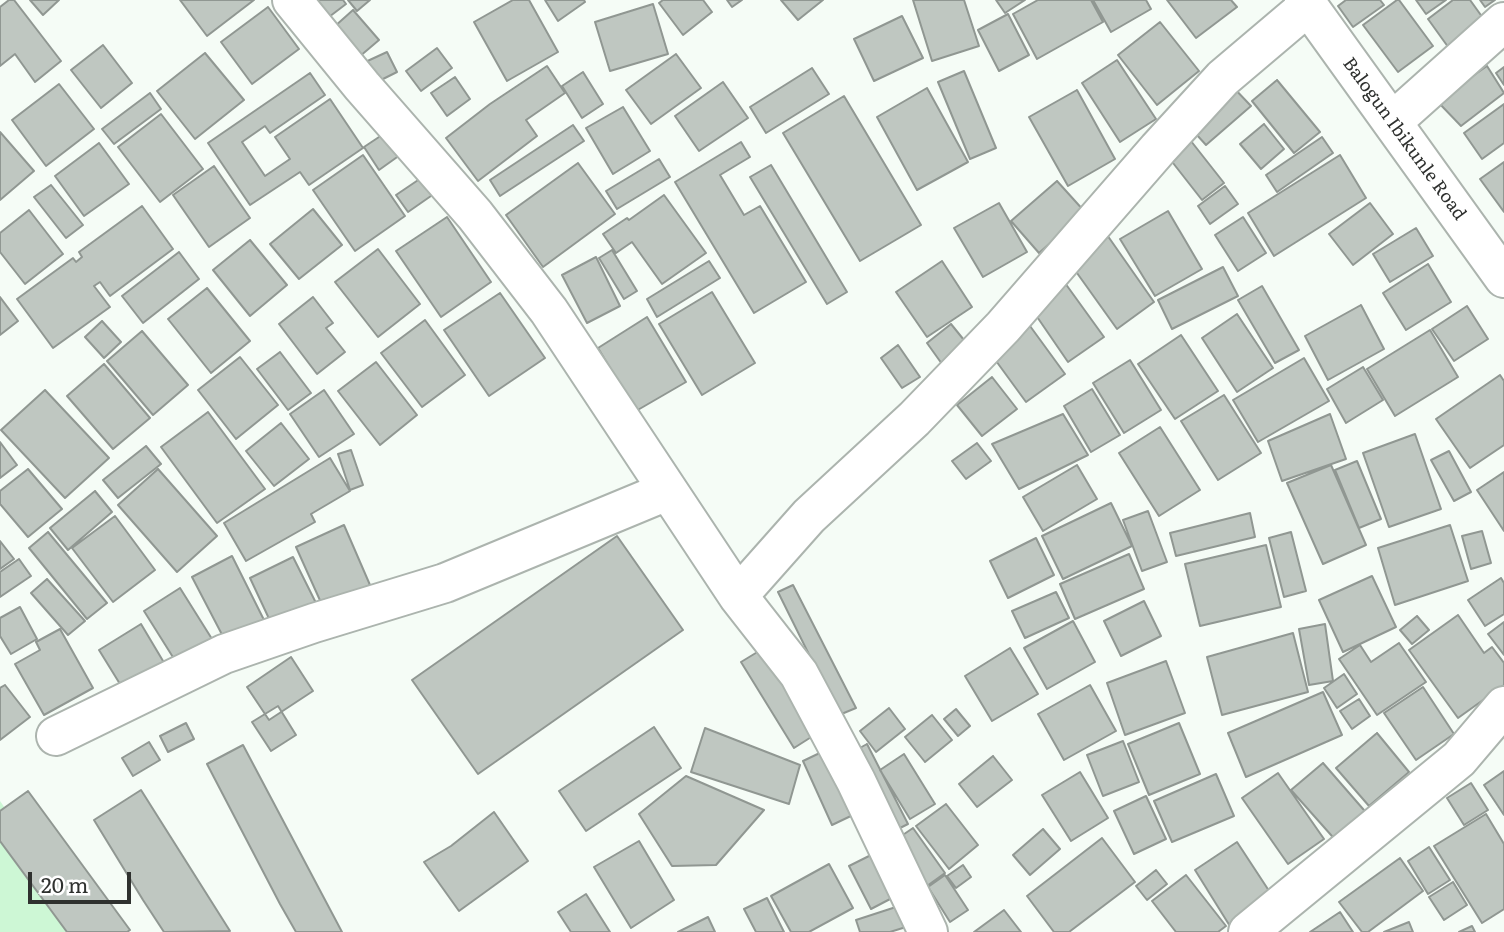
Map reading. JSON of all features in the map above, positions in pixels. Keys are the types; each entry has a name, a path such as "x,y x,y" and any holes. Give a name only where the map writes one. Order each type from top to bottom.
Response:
{"street":[{"path":"292,0 362,86 475,215 549,311 738,596 799,674 856,781 928,932"},
{"path":"738,596 809,516 914,419 1003,327 1223,78 1306,3"},
{"name":"Balogun Ibikunle Road","path":"1306,3 1504,278"},
{"path":"1392,122 1504,22"},
{"path":"56,736 223,654 444,583 667,491"},
{"path":"1248,932 1459,759 1504,706"}],"green space":[{"path":"0,801 93,932 0,932"}],"building":[{"path":"9,0 14,0 61,61 35,82 15,54 0,66 0,7"},
{"path":"30,0 59,0 43,15"},
{"path":"180,0 254,0 207,36"},
{"path":"309,0 343,0 346,4 325,20"},
{"path":"348,0 370,0 357,11"},
{"path":"513,0 529,0 558,52 507,81 474,22"},
{"path":"545,0 584,0 585,2 558,21"},
{"path":"663,0 703,0 712,12 683,35 659,3"},
{"path":"727,0 742,0 732,7"},
{"path":"781,0 823,0 798,20"},
{"path":"913,0 964,0 979,46 932,61"},
{"path":"996,0 1025,0 1005,13"},
{"path":"1038,0 1091,0 1103,22 1037,59 1013,14"},
{"path":"1093,0 1146,0 1151,9 1111,32"},
{"path":"1167,0 1231,0 1237,7 1196,38"},
{"path":"1346,0 1380,0 1384,5 1353,27 1338,6"},
{"path":"1397,0 1433,46 1398,72 1363,25"},
{"path":"1416,0 1446,0 1426,14"},
{"path":"1453,0 1470,0 1488,25 1451,51 1428,19"},
{"path":"1480,0 1495,0 1485,7"},
{"path":"653,4 668,54 610,71 595,22"},
{"path":"268,7 299,49 252,84 221,42"},
{"path":"353,10 379,40 359,57 334,27"},
{"path":"1008,14 1029,55 999,71 978,30"},
{"path":"902,16 923,58 874,81 854,39"},
{"path":"1160,22 1199,71 1157,105 1118,55"},
{"path":"103,45 132,83 101,108 71,70"},
{"path":"437,48 452,68 421,91 406,71"},
{"path":"387,52 397,72 371,85 361,64"},
{"path":"205,53 244,100 195,139 157,91"},
{"path":"676,54 701,88 651,124 626,90"},
{"path":"1117,60 1156,119 1120,142 1082,83"},
{"path":"547,66 565,93 526,120 537,136 478,181 446,138 490,104"},
{"path":"1487,66 1504,93 1461,126 1437,101"},
{"path":"1504,67 1504,85 1496,73"},
{"path":"812,68 829,94 766,133 750,107"},
{"path":"964,71 996,148 970,159 938,82"},
{"path":"583,72 603,104 582,118 562,86"},
{"path":"310,73 325,95 270,133 265,126 242,142 265,176 290,159 275,137 330,99 363,148 309,185 300,172 250,205 208,143"},
{"path":"455,77 470,99 447,116 431,93"},
{"path":"1277,80 1320,132 1294,153 1252,101"},
{"path":"723,82 748,118 699,151 675,116"},
{"path":"59,84 94,129 46,166 12,120"},
{"path":"1232,86 1251,106 1206,145 1187,124"},
{"path":"927,88 968,162 917,190 877,117"},
{"path":"1077,90 1115,159 1068,186 1029,117"},
{"path":"150,93 161,109 114,144 102,129"},
{"path":"844,96 921,225 860,261 783,133"},
{"path":"1504,104 1504,143 1482,159 1464,133"},
{"path":"623,107 650,151 613,174 586,128"},
{"path":"161,114 203,169 160,202 118,147"},
{"path":"1264,124 1284,149 1261,169 1240,144"},
{"path":"573,125 584,141 500,196 490,180"},
{"path":"0,132 34,171 0,200"},
{"path":"385,133 400,155 379,170 364,147"},
{"path":"1187,136 1224,183 1202,200 1166,154"},
{"path":"1322,137 1333,153 1277,192 1266,175"},
{"path":"741,142 750,157 720,175 744,215 760,206 806,282 754,313 675,182"},
{"path":"99,143 129,184 84,216 55,176"},
{"path":"363,155 405,216 355,251 313,190"},
{"path":"1340,155 1366,198 1274,256 1248,213"},
{"path":"659,159 670,177 617,209 606,191"},
{"path":"1504,162 1504,212 1480,179"},
{"path":"578,163 615,214 543,267 506,215"},
{"path":"771,165 847,292 827,304 750,177"},
{"path":"214,166 250,218 209,247 173,195"},
{"path":"430,172 441,189 408,212 396,195"},
{"path":"1057,181 1085,212 1039,253 1011,221"},
{"path":"51,185 83,225 66,238 34,197"},
{"path":"1225,186 1238,204 1210,224 1198,206"},
{"path":"664,195 706,253 662,284 632,242 616,253 603,234 627,218 629,220"},
{"path":"999,203 1027,252 983,277 954,228"},
{"path":"1370,203 1393,234 1353,265 1329,234"},
{"path":"142,206 173,249 110,296 100,282 94,286 110,307 53,348 17,299 73,258 76,262 82,257 79,252"},
{"path":"313,209 342,245 299,279 270,244"},
{"path":"29,210 63,254 25,284 0,252 0,233"},
{"path":"1168,211 1202,269 1155,296 1120,239"},
{"path":"447,217 491,282 441,317 396,251"},
{"path":"1243,217 1266,253 1238,271 1215,235"},
{"path":"1416,228 1433,256 1390,282 1373,254"},
{"path":"1105,232 1154,302 1117,329 1067,259"},
{"path":"250,240 287,285 250,316 213,270"},
{"path":"378,249 420,304 378,337 335,282"},
{"path":"612,250 637,291 624,299 599,258"},
{"path":"179,252 199,279 143,323 122,296"},
{"path":"596,257 620,306 587,323 562,275"},
{"path":"709,261 720,278 657,317 647,299"},
{"path":"942,261 972,307 927,337 896,292"},
{"path":"1428,264 1451,302 1406,330 1383,293"},
{"path":"1223,267 1238,296 1172,329 1158,300"},
{"path":"1065,283 1104,337 1068,362 1031,308"},
{"path":"1262,286 1299,350 1275,363 1238,300"},
{"path":"207,288 250,341 211,373 168,319"},
{"path":"712,292 755,363 702,395 659,324"},
{"path":"500,293 545,358 489,396 444,330"},
{"path":"0,297 18,321 0,335"},
{"path":"313,297 333,323 326,328 345,352 317,374 279,324"},
{"path":"1361,305 1384,349 1328,380 1305,336"},
{"path":"1467,306 1488,339 1454,361 1432,329"},
{"path":"1237,314 1273,368 1237,392 1202,338"},
{"path":"647,317 686,382 636,411 598,348"},
{"path":"425,320 465,375 422,407 381,353"},
{"path":"102,321 121,342 104,358 85,337"},
{"path":"951,324 968,345 942,364 927,343"},
{"path":"1030,326 1065,374 1026,402 991,354"},
{"path":"1430,330 1458,377 1395,416 1367,369"},
{"path":"142,331 188,385 153,415 107,361"},
{"path":"1181,335 1218,391 1175,419 1138,364"},
{"path":"898,345 920,377 902,388 881,358"},
{"path":"280,352 311,393 288,410 257,369"},
{"path":"240,357 278,405 236,439 198,390"},
{"path":"1304,358 1329,401 1258,442 1233,400"},
{"path":"1130,360 1161,410 1124,433 1093,383"},
{"path":"376,362 417,415 380,445 338,391"},
{"path":"104,364 150,418 113,449 67,396"},
{"path":"1363,367 1383,400 1346,423 1327,389"},
{"path":"1500,375 1504,381 1504,445 1470,468 1436,419"},
{"path":"992,377 1017,409 982,436 957,405"},
{"path":"1092,389 1120,435 1091,452 1064,406"},
{"path":"45,390 109,458 65,498 1,430"},
{"path":"324,390 354,434 319,457 290,414"},
{"path":"1224,395 1261,453 1218,480 1181,421"},
{"path":"208,412 265,489 217,523 161,447"},
{"path":"1063,414 1088,455 1019,489 992,444"},
{"path":"1330,414 1346,459 1282,481 1268,441"},
{"path":"281,423 309,459 274,486 246,451"},
{"path":"1160,427 1200,490 1159,516 1119,453"},
{"path":"1415,434 1441,509 1389,527 1363,453"},
{"path":"0,442 17,465 0,478"},
{"path":"977,443 991,461 966,479 952,461"},
{"path":"146,446 161,464 118,498 103,480"},
{"path":"351,450 363,485 350,490 338,454"},
{"path":"1449,451 1471,492 1454,501 1431,460"},
{"path":"330,458 350,491 311,514 315,522 246,561 224,523"},
{"path":"1357,461 1381,519 1359,528 1335,470"},
{"path":"1077,465 1097,499 1043,531 1023,497"},
{"path":"1331,465 1366,545 1323,564 1287,483"},
{"path":"28,469 62,509 28,537 0,504 0,491"},
{"path":"158,469 217,536 177,572 118,505"},
{"path":"1504,472 1504,531 1477,490"},
{"path":"95,491 112,512 68,550 50,528"},
{"path":"1111,503 1132,546 1063,579 1042,536"},
{"path":"1148,511 1167,562 1142,571 1123,520"},
{"path":"1250,513 1255,537 1176,556 1170,533"},
{"path":"115,516 155,570 113,602 72,548"},
{"path":"344,525 370,585 323,607 296,547"},
{"path":"1450,525 1468,581 1395,605 1378,548"},
{"path":"1482,531 1491,563 1471,569 1462,536"},
{"path":"48,532 107,603 87,619 29,548"},
{"path":"1291,532 1306,591 1284,597 1269,538"},
{"path":"617,536 683,630 478,774 412,680"},
{"path":"1036,538 1054,575 1008,598 990,561"},
{"path":"0,541 14,559 0,569"},
{"path":"1266,545 1281,607 1200,626 1185,564"},
{"path":"1129,554 1144,589 1075,619 1060,584"},
{"path":"232,556 268,628 229,648 192,577"},
{"path":"293,557 316,603 272,625 250,578"},
{"path":"19,559 31,576 0,597 0,572"},
{"path":"1372,576 1396,627 1343,652 1319,600"},
{"path":"1501,578 1504,583 1504,614 1485,626 1468,600"},
{"path":"47,579 85,621 68,635 31,593"},
{"path":"793,585 856,708 839,715 778,592"},
{"path":"180,588 212,639 176,662 144,611"},
{"path":"1056,592 1069,618 1025,638 1012,611"},
{"path":"1144,601 1161,636 1121,656 1104,621"},
{"path":"20,607 37,639 11,654 0,636 0,618"},
{"path":"1458,615 1484,653 1492,647 1504,663 1504,685 1458,718 1409,650"},
{"path":"1417,616 1429,630 1412,644 1400,630"},
{"path":"1073,621 1095,662 1047,689 1024,648"},
{"path":"1504,622 1504,655 1488,634"},
{"path":"141,624 169,671 128,697 99,650"},
{"path":"1325,624 1333,681 1309,685 1299,629"},
{"path":"60,629 93,688 44,715 15,664 40,650 36,642"},
{"path":"1293,633 1308,692 1222,715 1207,657"},
{"path":"1399,643 1426,682 1377,715 1339,659 1360,645 1371,662"},
{"path":"764,648 816,734 794,748 741,662"},
{"path":"1010,648 1038,694 992,721 965,676"},
{"path":"291,657 313,691 269,720 247,687"},
{"path":"1166,661 1185,713 1125,735 1107,683"},
{"path":"1344,674 1357,694 1337,708 1324,688"},
{"path":"5,685 30,717 0,740 0,688"},
{"path":"1090,685 1116,731 1064,760 1038,714"},
{"path":"1423,687 1454,734 1416,760 1384,713"},
{"path":"1323,692 1342,735 1246,777 1228,733"},
{"path":"1359,699 1370,716 1352,729 1340,711"},
{"path":"278,706 296,735 271,751 252,722"},
{"path":"889,708 905,729 876,752 860,731"},
{"path":"956,709 970,726 958,736 944,719"},
{"path":"932,715 952,740 925,762 905,737"},
{"path":"186,723 194,739 168,752 160,736"},
{"path":"1179,723 1200,774 1149,795 1128,744"},
{"path":"654,727 681,768 586,831 559,791"},
{"path":"705,728 800,765 789,804 691,772"},
{"path":"1377,733 1409,772 1369,806 1336,768"},
{"path":"1123,741 1139,782 1103,796 1087,755"},
{"path":"149,742 160,760 133,776 122,758"},
{"path":"867,744 908,824 890,833 849,754"},
{"path":"243,745 342,932 296,932 280,904 207,764"},
{"path":"826,750 855,814 832,825 803,761"},
{"path":"904,754 935,804 910,819 880,770"},
{"path":"993,756 1012,780 977,807 959,784"},
{"path":"1323,763 1370,817 1339,844 1291,790"},
{"path":"1504,771 1504,815 1484,785"},
{"path":"1080,772 1108,818 1071,841 1042,795"},
{"path":"1278,773 1324,839 1288,864 1242,798"},
{"path":"1216,774 1234,816 1172,842 1154,801"},
{"path":"686,776 764,810 716,865 672,866 639,814"},
{"path":"1471,783 1488,810 1464,825 1447,798"},
{"path":"141,790 230,931 164,932 143,900 94,820"},
{"path":"28,791 130,930 67,932 0,841 0,811"},
{"path":"1146,796 1166,839 1134,854 1114,811"},
{"path":"946,804 978,845 949,869 916,826"},
{"path":"494,812 528,861 459,911 424,862 451,846"},
{"path":"1486,814 1504,844 1504,909 1482,923 1434,846"},
{"path":"913,828 945,873 927,886 894,841"},
{"path":"1043,829 1060,849 1030,875 1013,855"},
{"path":"1102,838 1135,882 1069,932 1054,932 1027,896"},
{"path":"639,841 674,900 631,928 594,867"},
{"path":"1237,842 1277,903 1233,931 1195,870"},
{"path":"1429,847 1450,880 1428,894 1408,861"},
{"path":"871,855 892,898 871,909 849,866"},
{"path":"1400,858 1423,891 1368,932 1362,932 1339,902"},
{"path":"829,864 853,908 809,932 791,932 771,896"},
{"path":"963,865 971,877 956,888 947,876"},
{"path":"1156,870 1167,884 1147,900 1136,886"},
{"path":"945,875 968,910 950,922 928,887"},
{"path":"1186,875 1226,926 1218,932 1176,932 1152,901"},
{"path":"1453,882 1467,905 1444,920 1429,897"},
{"path":"586,894 610,932 571,932 558,912"},
{"path":"767,898 784,932 756,932 744,909"},
{"path":"899,906 906,927 890,932 860,932 856,920"},
{"path":"1004,910 1021,932 974,932"},
{"path":"1340,912 1353,932 1310,932"},
{"path":"708,917 715,932 678,932"},
{"path":"1409,922 1413,932 1384,932"},
{"path":"1472,926 1475,932 1459,932"}]}
